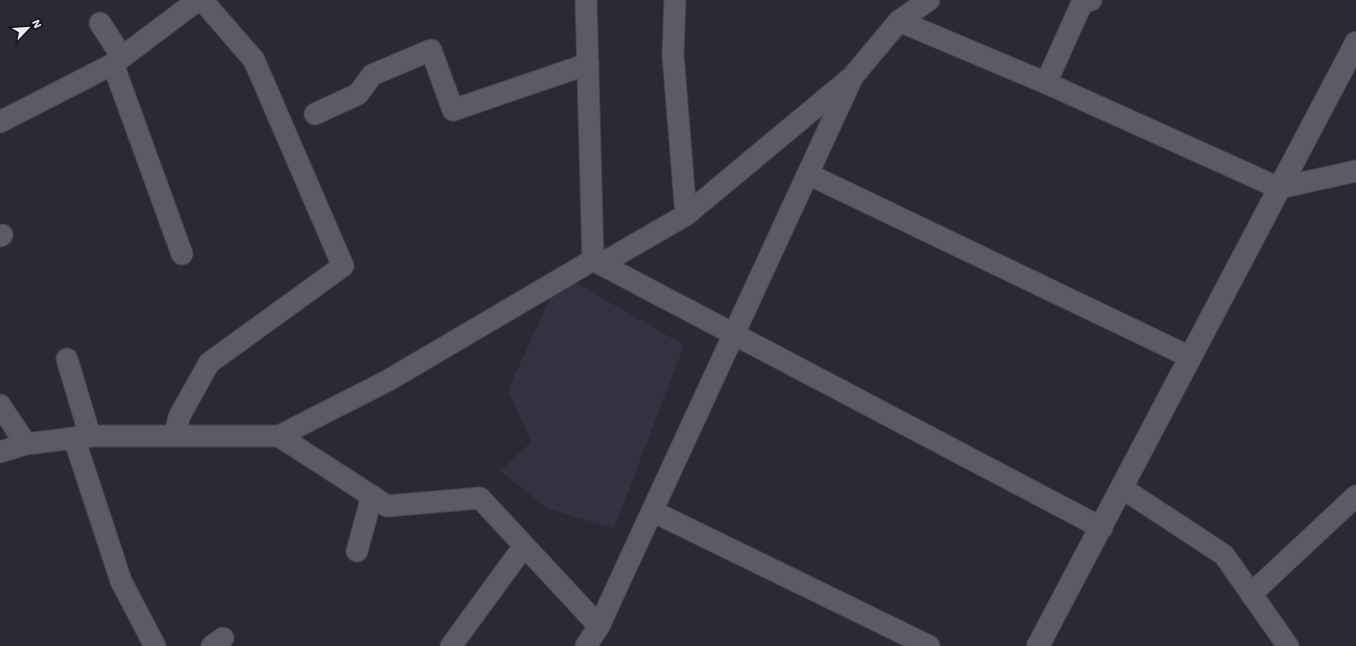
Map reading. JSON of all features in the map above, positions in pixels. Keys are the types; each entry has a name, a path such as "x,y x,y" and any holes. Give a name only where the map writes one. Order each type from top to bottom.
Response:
{"main road":[{"path":"1038,646 1102,528 1279,188 1355,49"}],"street":[{"path":"586,0 597,262"},
{"path":"675,0 673,55 686,215"},
{"path":"0,452 26,444 82,437 279,436 387,381 597,262 686,215 853,76 899,22 929,0"},
{"path":"1046,83 1082,3 1091,0"},
{"path":"0,122 117,60 191,2 254,60 343,266 209,363 180,415 174,436"},
{"path":"899,22 1046,83 1279,188 1356,171"},
{"path":"100,24 117,60 182,254"},
{"path":"315,114 358,94 372,75 432,50 454,110 588,64"},
{"path":"586,646 599,626 853,76"},
{"path":"808,174 1190,357"},
{"path":"597,262 733,335 1102,528"},
{"path":"67,360 82,437 121,581 155,646"},
{"path":"0,405 26,444"},
{"path":"279,436 387,506 480,498 599,626"},
{"path":"1122,488 1224,556 1288,646"},
{"path":"357,551 372,496"},
{"path":"1251,594 1356,496"},
{"path":"652,511 929,646"},
{"path":"451,646 524,546"}],"shaded area":[{"path":"572,281 684,345 614,529 547,508 500,471 531,442 508,390 553,292"}]}
